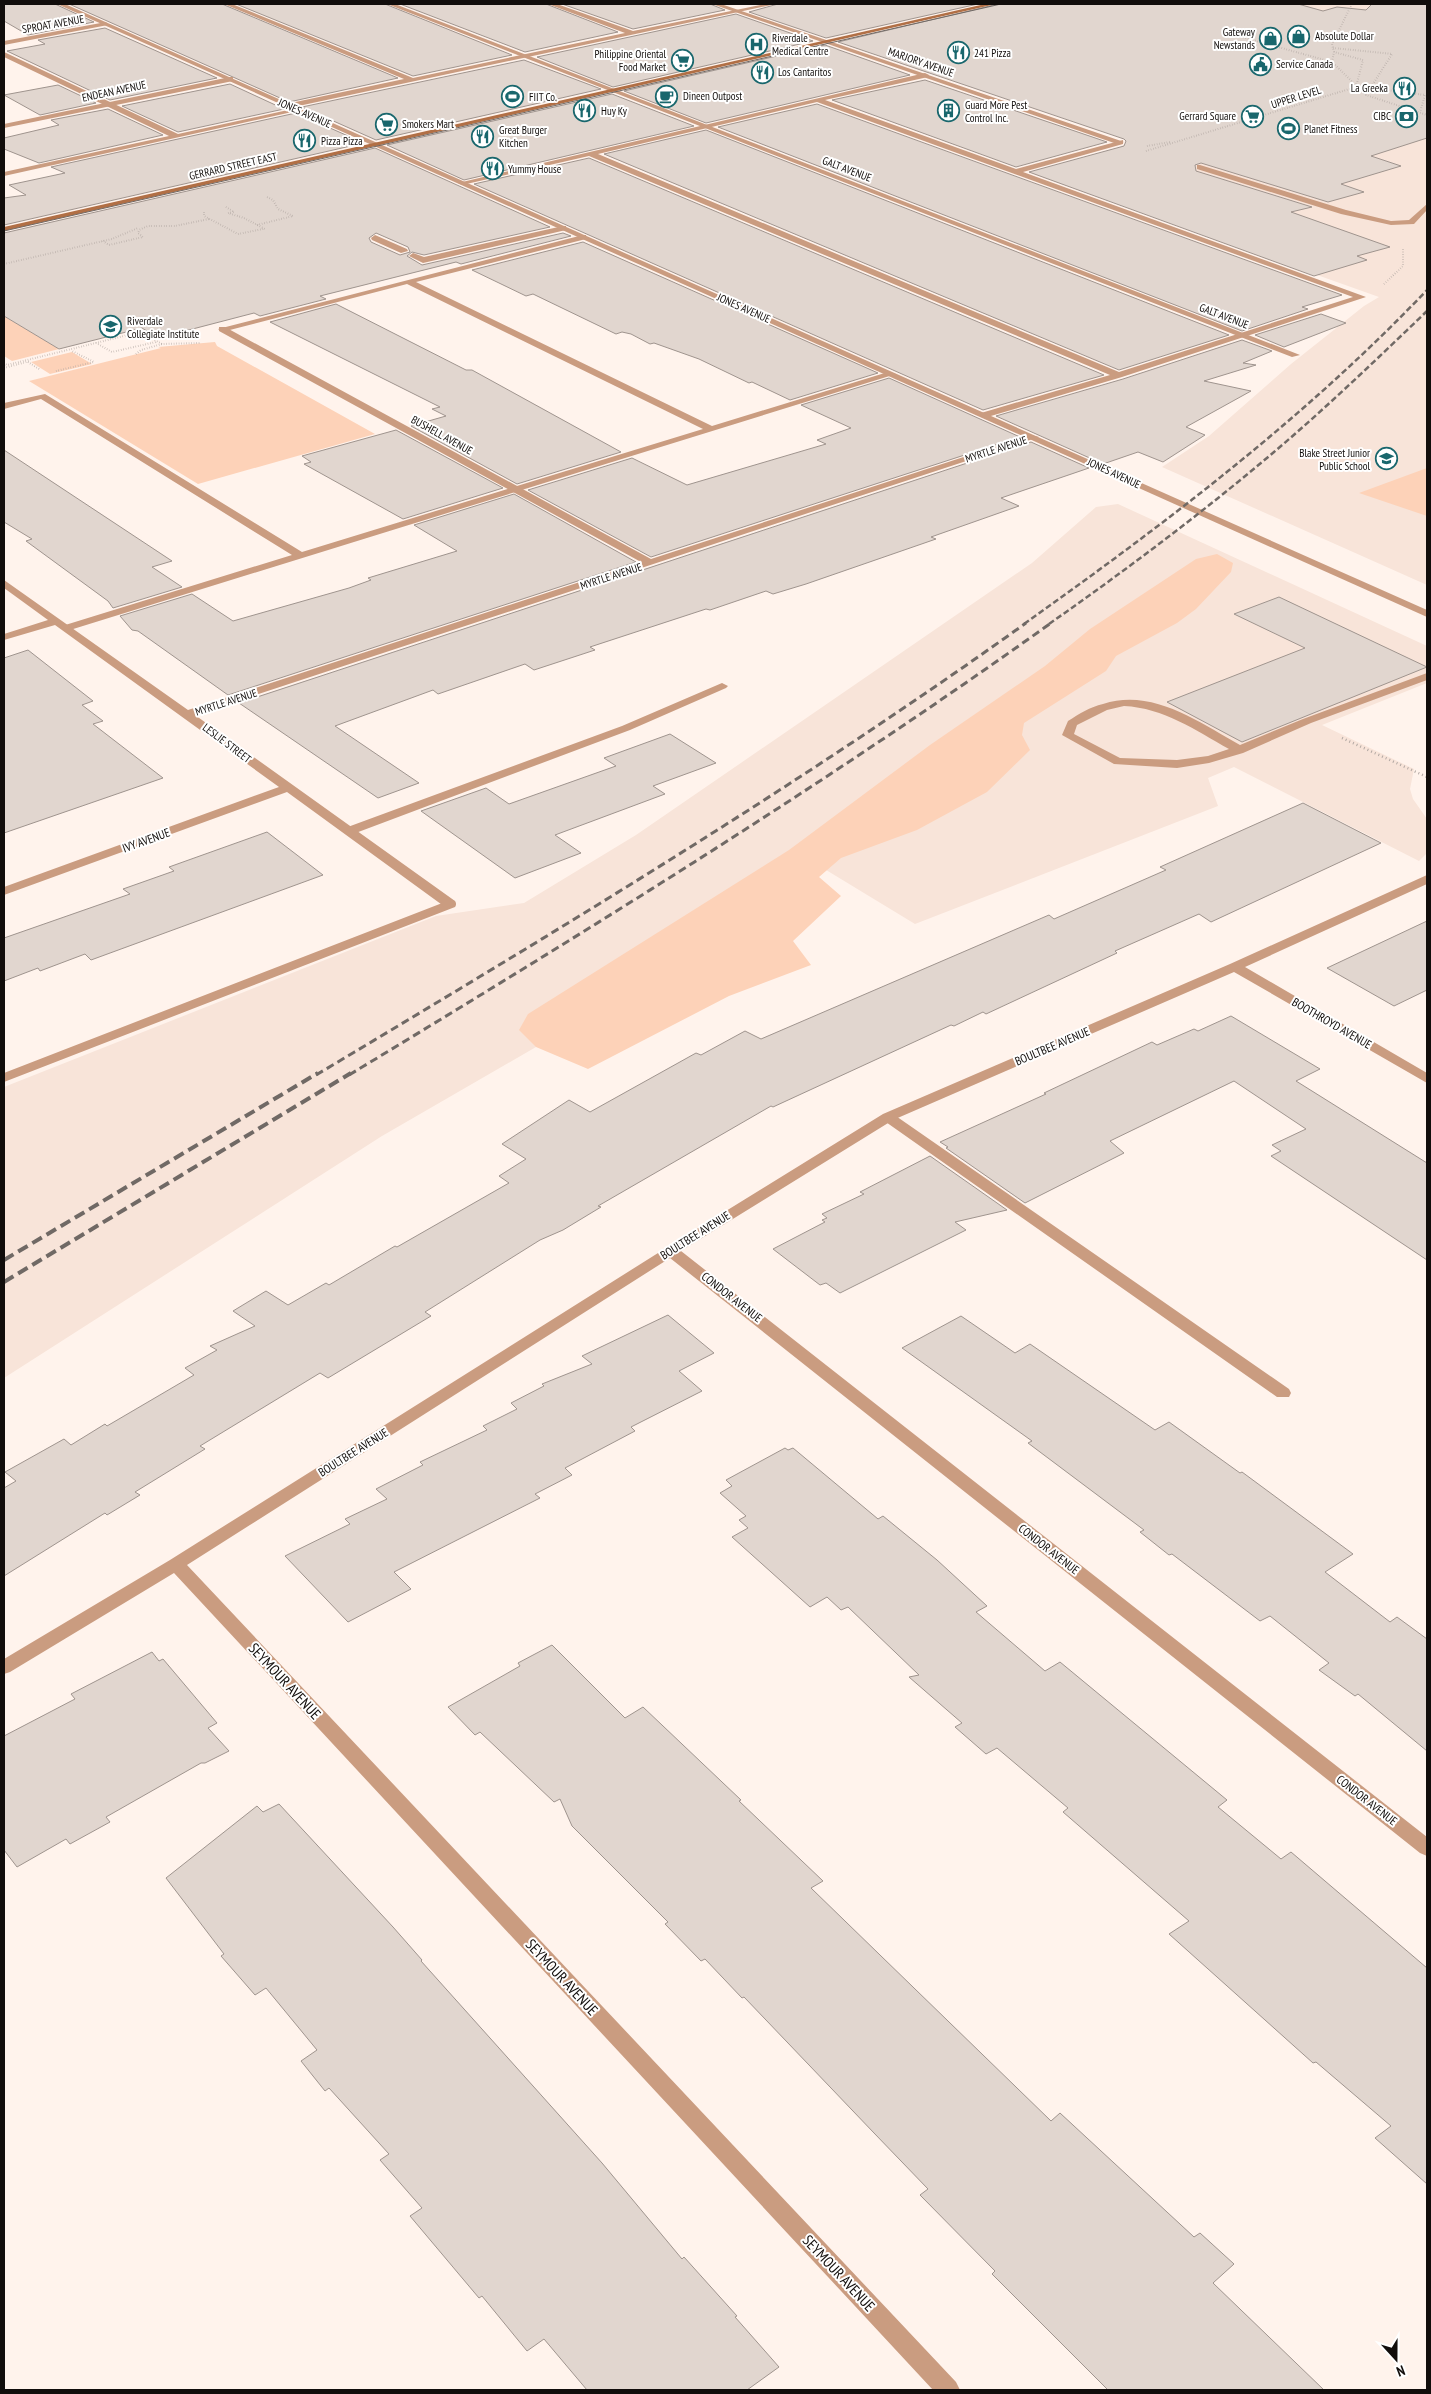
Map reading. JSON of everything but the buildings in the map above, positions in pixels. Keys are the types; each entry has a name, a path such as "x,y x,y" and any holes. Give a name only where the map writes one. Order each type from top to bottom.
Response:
{"main road":[{"name":"GERRARD STREET EAST","path":"4,229 993,4"}],"street":[{"name":"JONES AVENUE","path":"60,4 1427,614"},
{"path":"227,4 412,80"},
{"name":"GALT AVENUE","path":"390,4 1295,355"},
{"path":"551,4 631,33"},
{"name":"MARJORY AVENUE","path":"716,4 1120,142 1014,172"},
{"path":"4,174 176,136 412,80 773,4"},
{"name":"SPROAT AVENUE","path":"4,43 106,24"},
{"path":"4,54 176,136"},
{"path":"462,183 925,75"},
{"name":"ENDEAN AVENUE","path":"4,126 230,79"},
{"path":"817,100 1362,297"},
{"path":"590,153 1119,375"},
{"path":"1200,167 1344,212 1392,223 1411,222 1427,206"},
{"path":"413,256 423,260 563,228"},
{"path":"407,281 583,237"},
{"path":"375,238 404,252"},
{"path":"407,281 711,429"},
{"name":"BUSHELL AVENUE","path":"407,281 222,329 650,563"},
{"path":"984,415 1119,375 1362,297"},
{"path":"4,637 61,625 300,555 891,374"},
{"path":"4,406 42,396 300,555"},
{"name":"MYRTLE AVENUE","path":"188,714 1034,437"},
{"name":"LESLIE STREET","path":"4,583 450,904 4,1078"},
{"path":"1239,750 1162,708 1137,702 1108,706 1072,723 1068,735 1118,760 1144,764 1177,764 1209,759 1239,750 1308,721 1427,676"},
{"path":"349,831 626,728 722,686"},
{"name":"IVY AVENUE","path":"4,891 288,788"},
{"name":"BOULTBEE AVENUE","path":"4,1667 176,1564 671,1250 888,1117 1235,967 1427,880"},
{"name":"BOOTHROYD AVENUE","path":"1235,967 1427,1079"},
{"path":"888,1117 1283,1393"},
{"name":"CONDOR AVENUE","path":"671,1250 1424,1841"},
{"name":"SEYMOUR AVENUE","path":"176,1564 948,2390"}],"path":[{"path":"1332,62 1334,52 1332,44 1352,4"},
{"path":"1231,34 1332,62 1366,95 1427,115"},
{"path":"1333,48 1392,54 1366,95"},
{"name":"UPPER LEVEL","path":"1138,153 1356,87 1362,60 1334,52"},
{"path":"1371,88 1426,94 1420,112"},
{"path":"1386,105 1392,104"},
{"path":"1146,146 1150,147 1170,142"},
{"path":"257,225 294,216 278,209 273,200 266,196"},
{"path":"204,216 238,234 265,229 228,213 234,212 226,207"},
{"path":"103,241 108,244 143,237 138,233 139,230 148,226 175,226 208,219"},
{"path":"1362,297 1382,286 1404,266 1403,242 1392,223"},
{"path":"4,264 103,241 142,226"},
{"path":"5,365 140,332 162,344"},
{"path":"96,343 112,352 157,342"},
{"path":"136,354 141,350 162,344 204,342"},
{"path":"5,365 28,362 74,350 94,362 56,372"},
{"path":"28,362 40,370"},
{"path":"1308,721 1395,764 1427,777"}],"shaded area":[{"path":"1046,4 1427,4 1427,585 1162,467 1209,436 1291,364 1364,306 1379,297 1030,173 1143,142 869,44"},
{"path":"4,316 59,349 12,361 4,356"},
{"path":"215,342 217,346 375,434 198,484 29,381 161,348 158,347"},
{"path":"72,352 92,364 50,374 31,362"},
{"path":"1427,468 1427,516 1359,493"},
{"path":"1118,504 1427,646 1427,683 1322,725 1414,769 1410,789 1413,799 1427,819 1427,853 1419,861 1234,767 1208,778 1218,806 915,924 808,859 536,1047 382,1136 4,1378 4,1087 436,916 524,903 636,835 1032,563 1096,507"},
{"path":"1217,554 1233,563 1231,572 1196,609 1177,623 1116,656 1106,671 1024,723 1022,735 1030,750 987,792 917,830 841,858 819,877 841,896 793,941 811,965 729,996 588,1069 536,1047 519,1030 528,1014 789,850 930,745 1045,666 1090,629 1196,559"}],"tram line":[{"path":"4,231 1001,4"}],"railway":[{"path":"1024,624 1130,547 1284,425 1381,337 1427,290"},
{"path":"1049,624 1163,541 1247,475 1333,400 1427,311"},
{"path":"316,1075 497,967 765,800 1026,623"},
{"path":"349,1075 704,856 879,742 1051,623"},
{"path":"4,1260 318,1073"},
{"path":"4,1282 351,1073"}],"place":[{"name":"Absolute Dollar","path":"1299,36"},
{"name":"Gateway Newstands","path":"1271,38"},
{"name":"Riverdale Medical Centre","path":"756,44"},
{"name":"241 Pizza","path":"958,53"},
{"name":"Philippine Oriental Food Market","path":"682,60"},
{"name":"Service Canada","path":"1260,64"},
{"name":"Los Cantaritos","path":"762,72"},
{"name":"La Greeka","path":"1404,88"},
{"name":"Dineen Outpost","path":"667,96"},
{"name":"FIIT Co.","path":"513,97"},
{"name":"Huy Ky","path":"585,111"},
{"name":"Guard More Pest Control Inc.","path":"949,111"},
{"name":"Gerrard Square","path":"1252,116"},
{"name":"CIBC","path":"1407,116"},
{"name":"Smokers Mart","path":"386,124"},
{"name":"Planet Fitness","path":"1288,129"},
{"name":"Great Burger Kitchen","path":"483,136"},
{"name":"Pizza Pizza","path":"305,141"},
{"name":"Yummy House","path":"492,169"},
{"name":"Riverdale Collegiate Institute","path":"111,327"},
{"name":"Blake Street Junior Public School","path":"1386,459"}]}
